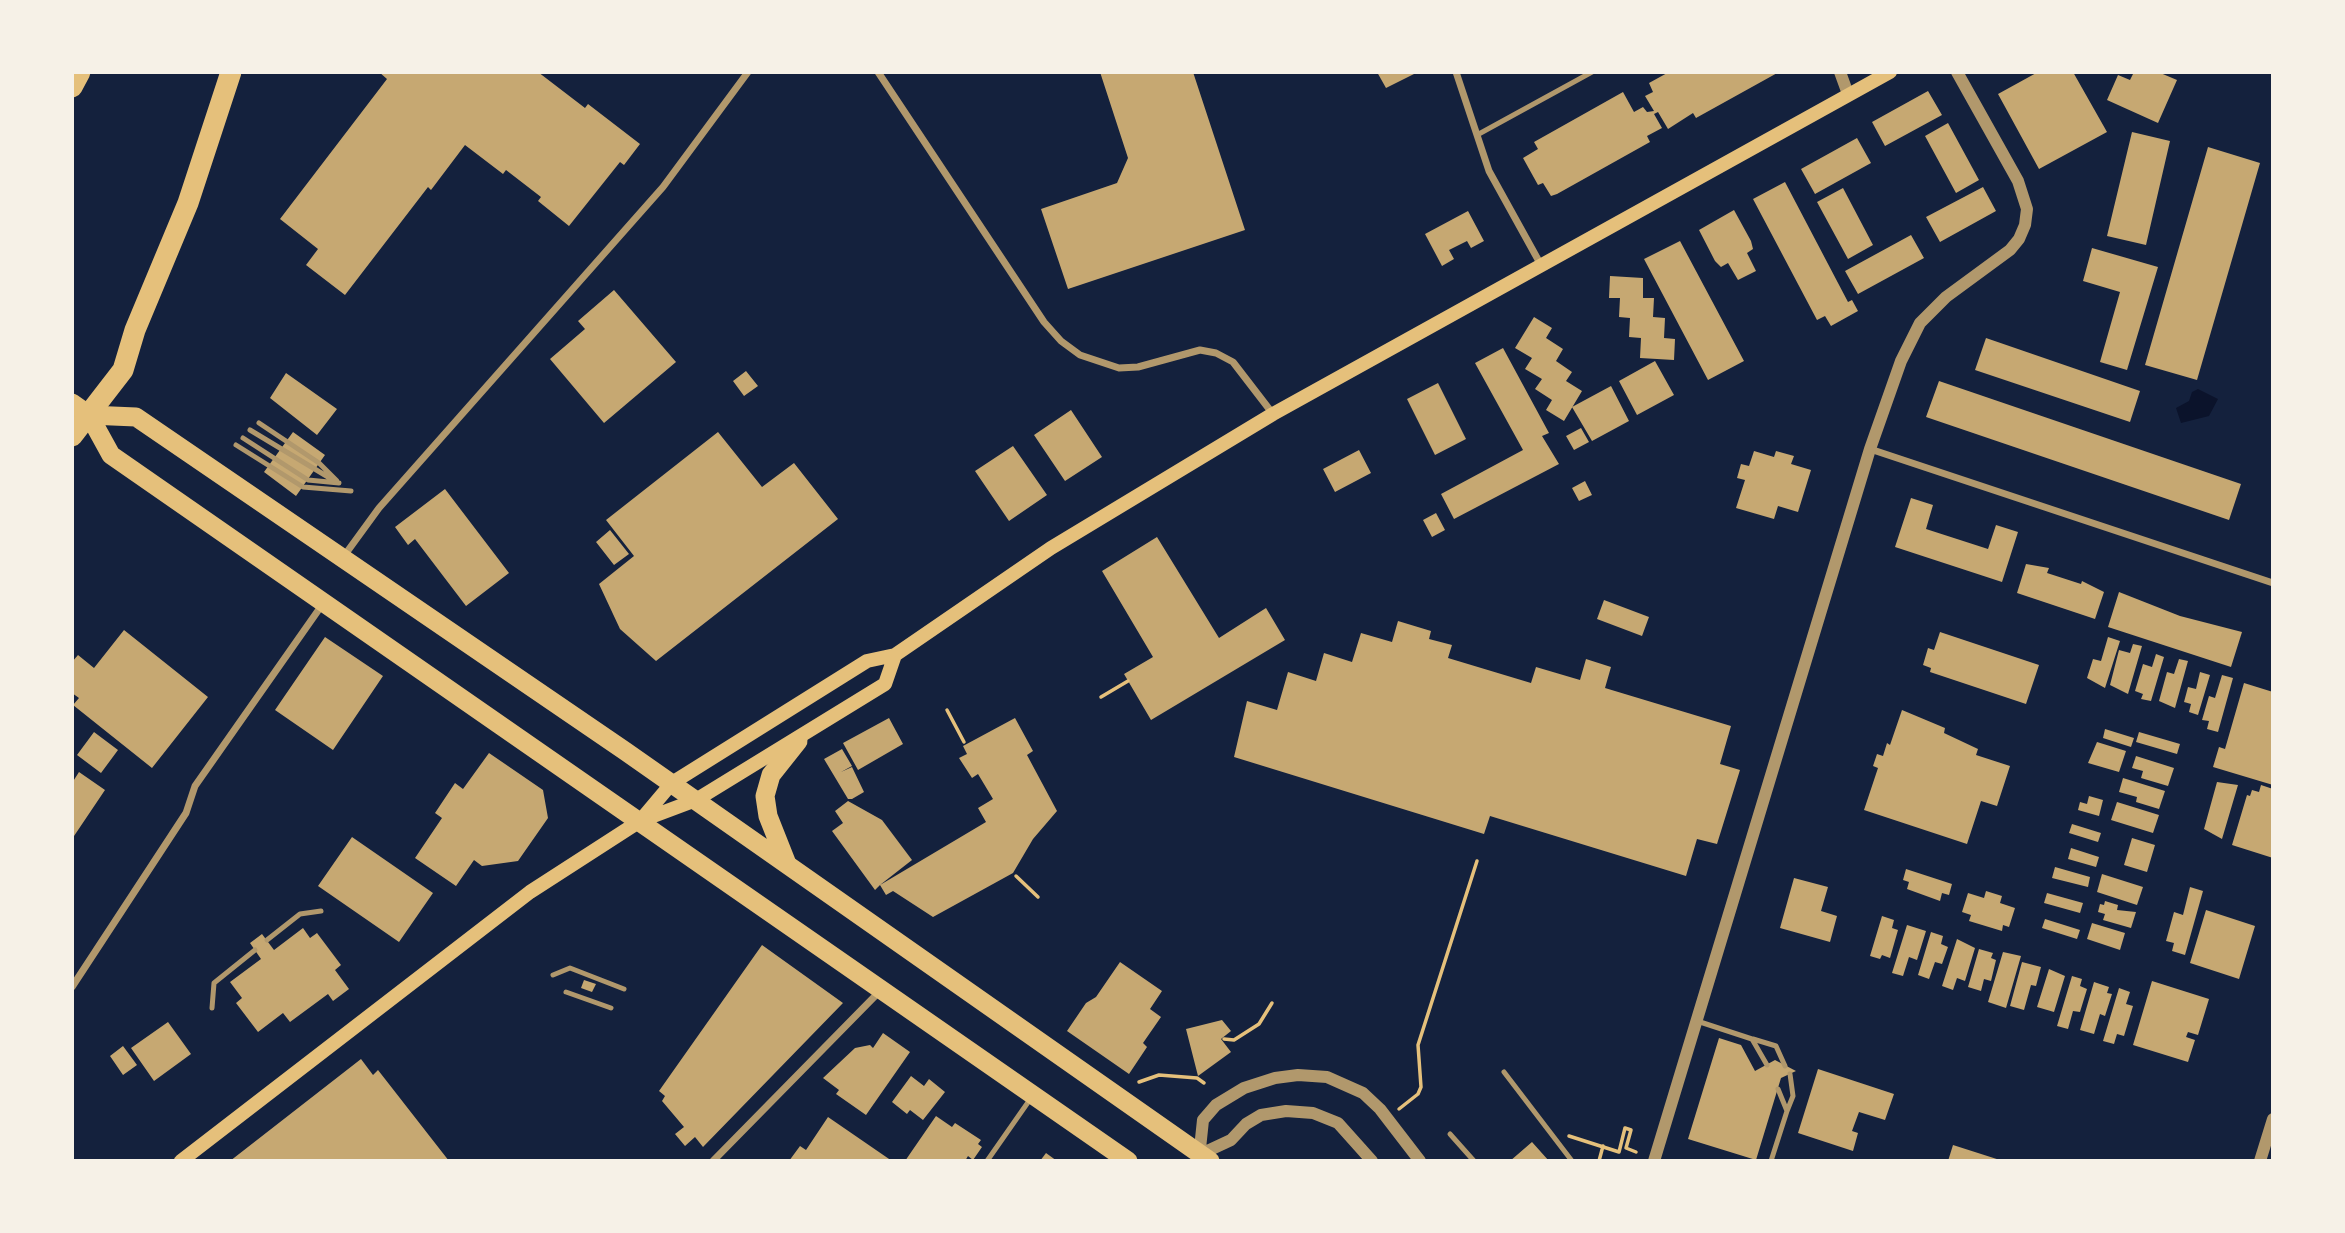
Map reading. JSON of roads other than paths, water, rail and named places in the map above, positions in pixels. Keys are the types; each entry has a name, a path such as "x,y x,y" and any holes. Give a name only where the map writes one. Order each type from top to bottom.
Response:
{"highway":[{"path":"72,87 79,72"},
{"path":"72,436 80,409 123,370 135,330 188,203 231,72"},
{"path":"80,409 135,417 696,800 1203,1159"},
{"path":"80,409 111,455 1128,1161"},
{"path":"787,865 771,828 765,796 771,775 797,741"}],"main road":[{"path":"640,821 671,783 867,661 895,655 1051,548 1273,414 1889,72"},
{"path":"181,1161 530,892 640,821 696,800 797,741 885,684 895,655"}],"street":[{"path":"341,560 379,508 663,187 748,72"},
{"path":"878,72 1044,322 1061,341 1080,355 1119,368 1138,367 1200,350 1216,353 1233,362 1273,414"},
{"path":"1456,72 1489,171 1541,265"},
{"path":"1840,72 1848,94"},
{"path":"1654,1161 1870,449 1901,361 1920,323 1946,297 2010,250 2025,225 2026,209 2018,181 1957,72"},
{"path":"1870,449 2273,583"},
{"path":"72,987 186,813 195,786 324,601"},
{"path":"713,1161 882,989"},
{"path":"1203,1159 1203,1120 1216,1105 1244,1088 1275,1078 1308,1076 1342,1082 1363,1093 1420,1161"},
{"path":"1203,1159 1231,1140 1245,1124 1261,1115 1286,1111 1313,1113 1338,1123 1372,1161"},
{"path":"2260,1161 2273,1119"}],"lane":[{"path":"1477,135 1592,72"},
{"path":"258,423 320,463 339,483"},
{"path":"250,430 314,471 339,483"},
{"path":"243,438 308,480 339,483"},
{"path":"236,444 303,487 351,491"},
{"path":"267,940 300,914 321,911"},
{"path":"212,1008 214,982 255,950"},
{"path":"553,975 570,968 624,989"},
{"path":"566,992 611,1008"},
{"path":"1696,1021 1776,1046 1785,1066"},
{"path":"1752,1039 1767,1065"},
{"path":"1504,1072 1572,1161"},
{"path":"1771,1161 1793,1096 1790,1074"},
{"path":"1778,1089 1787,1111"},
{"path":"987,1161 1033,1094"},
{"path":"1450,1134 1474,1161"}],"water":[{"path":"2198,389 2218,399 2209,416 2181,423 2176,408 2189,401 2192,392"}]}
